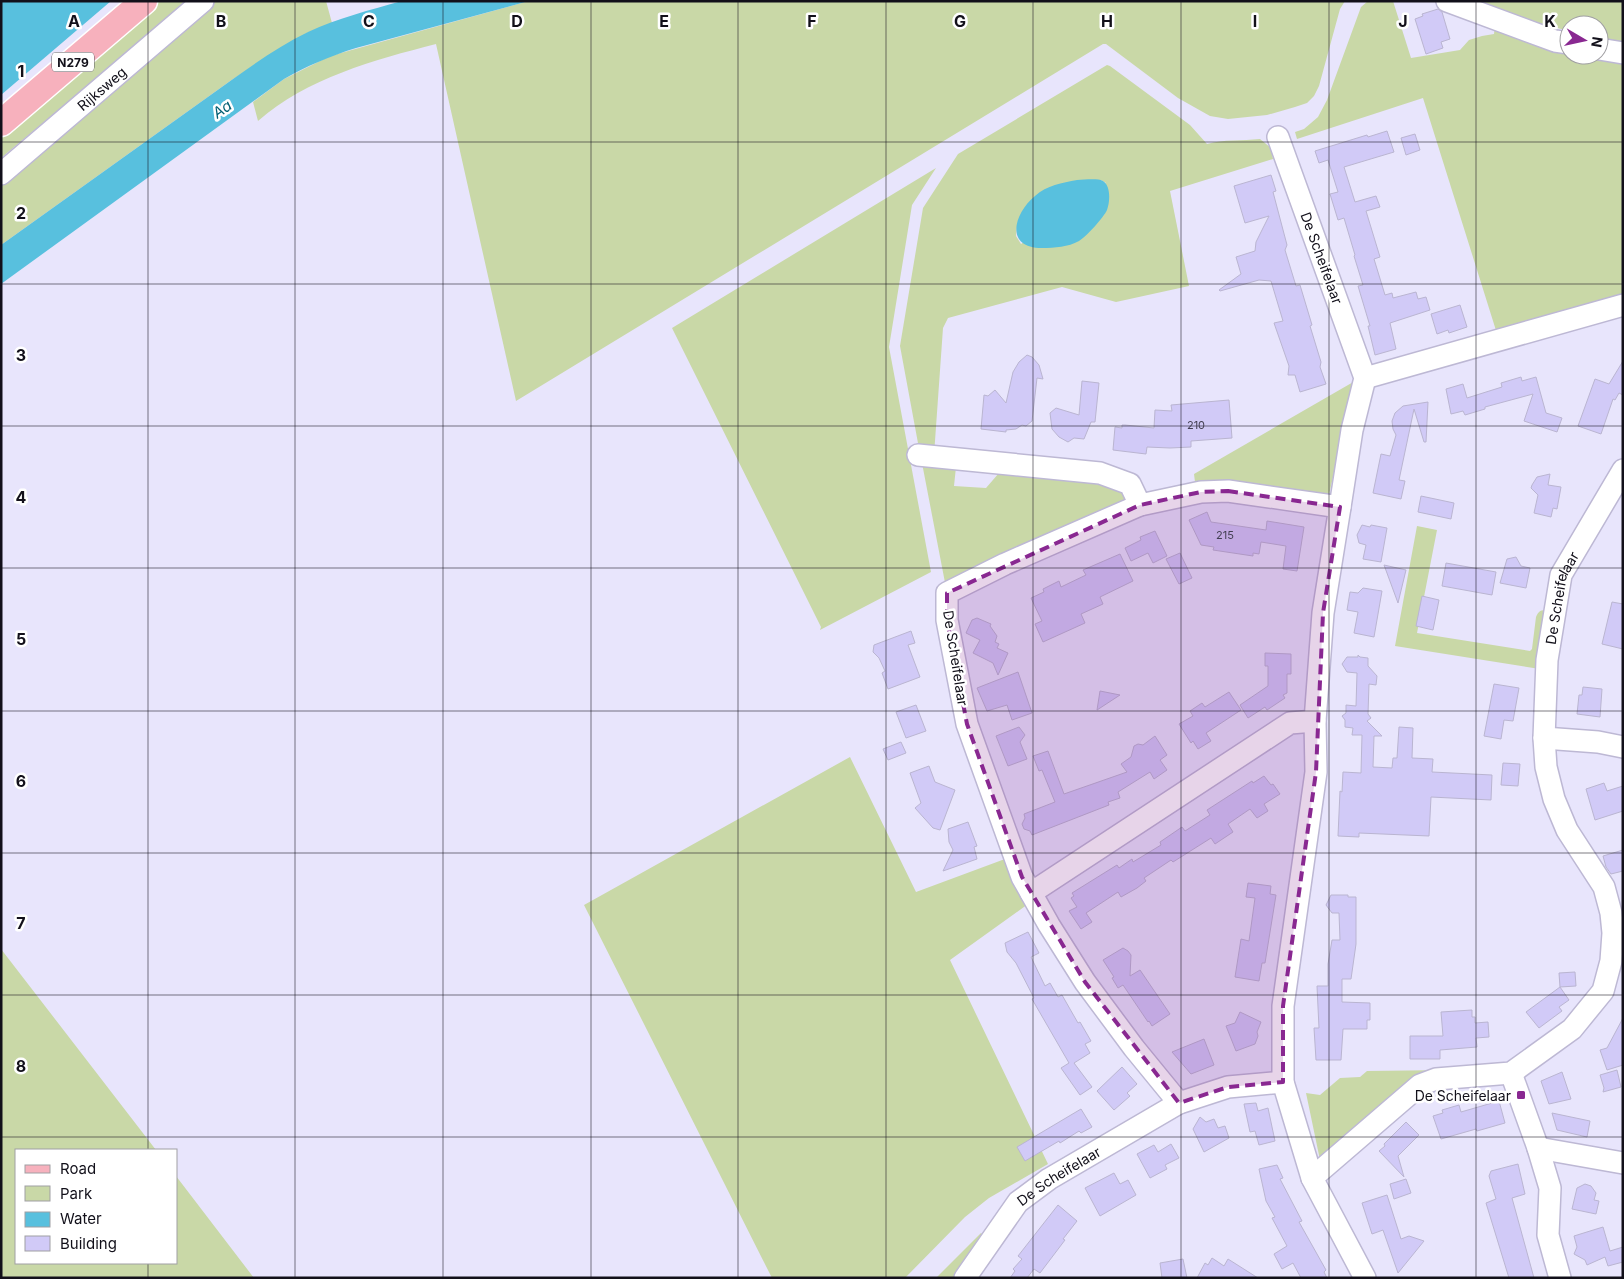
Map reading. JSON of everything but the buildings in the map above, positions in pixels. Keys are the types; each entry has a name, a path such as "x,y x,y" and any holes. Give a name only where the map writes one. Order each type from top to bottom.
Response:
{"main road":[{"name":"N279","path":"1,122 144,1"}],"street":[{"name":"Rijksweg","path":"1,174 203,1"},
{"path":"1446,1 1559,42"},
{"path":"1609,51 1623,53"},
{"name":"De Scheifelaar","path":"1278,137 1365,378"},
{"path":"1365,1278 1312,1178 1283,1082 1284,1006 1316,772 1315,721 1323,613 1352,430 1365,378 1623,305"},
{"path":"918,455 1100,473 1130,484 1140,505"},
{"name":"De Scheifelaar","path":"1511,1073 1572,1029 1602,991 1611,961 1613,933 1617,915 1604,887 1567,830 1554,799 1546,767 1544,738 1547,660 1561,575 1623,470"},
{"name":"De Scheifelaar","path":"1179,1103 1134,1048 1085,982 1022,877 967,724 947,620 947,593 1005,564 1140,505 1202,492 1228,491 1340,507"},
{"path":"1031,893 1290,723 1315,721"},
{"path":"1544,738 1623,746"},
{"path":"1312,1178 1420,1085 1436,1079 1511,1073 1550,1188 1548,1235 1560,1278"},
{"name":"De Scheifelaar","path":"965,1278 1018,1202 1049,1179 1179,1103 1228,1087 1283,1082"},
{"path":"1538,1148 1623,1163"}],"highlighted area":[{"path":"1228,491 1340,507 1323,613 1316,772 1283,1006 1283,1082 1228,1087 1179,1103 1085,982 1022,877 967,724 947,620 947,593 1140,505 1201,492"}],"green space":[{"path":"158,1 189,1 1,158 1,134"},
{"path":"213,1 326,1 332,23 307,33 233,79 1,245 1,179"},
{"path":"529,1 1345,1 1340,9 1319,86 1314,96 1307,103 1267,115 1228,119 1210,116 1178,98 1106,44 1103,44 516,401 436,44 342,72 298,93 258,121 253,102 284,79 330,56"},
{"path":"1368,1 1393,1 1411,58 1460,50 1469,40 1494,34 1495,25 1559,40 1559,65 1609,65 1609,54 1623,52 1623,300 1499,340 1423,98 1297,139 1295,132 1304,129 1318,117 1327,100 1361,7"},
{"path":"1472,1 1623,1 1623,42 1609,39 1609,15 1559,15 1559,28 1518,18"},
{"path":"1107,65 1190,125 1207,144 1260,139 1271,148 1273,159 1170,191 1189,286 1116,302 1062,287 948,318 943,328 934,455 920,454 900,346 923,208 958,154","holes":["1095,180 1101,180 1106,183 1021,244 1016,236 1017,226"]},
{"path":"936,168 912,205 889,347 931,572 820,630 821,627 672,328"},
{"path":"1355,381 1328,499 1313,501 1195,482 1194,474"},
{"path":"922,463 956,467 954,486 986,488 999,473 1122,487 1131,498 947,593"},
{"path":"1417,526 1437,530 1417,633 1530,651 1532,649 1537,614 1542,610 1551,610 1546,670 1395,646"},
{"path":"850,757 916,892 1013,856 1035,899 950,960 1048,1164 989,1198 965,1217 905,1278 772,1278 584,905"},
{"path":"1,949 155,1149 15,1149 15,1264 178,1264 178,1179 254,1278 1,1278"},
{"path":"1449,1070 1320,1160 1306,1093 1320,1095 1340,1078 1360,1077 1367,1071"},
{"path":"981,1233 985,1237 959,1278 936,1278"}],"water":[{"path":"1,1 111,1 1,95"},
{"name":"Aa","path":"402,1 529,1 356,48 293,74 1,284 1,245 242,73 279,48 319,27 342,18"},
{"path":"1077,180 1100,180 1106,183 1109,190 1107,210 1094,227 1079,241 1066,246 1042,248 1030,246 1022,242 1016,228 1022,211 1028,203 1045,189"}],"place":[{"name":"De Scheifelaar","path":"1521,1095"}]}
